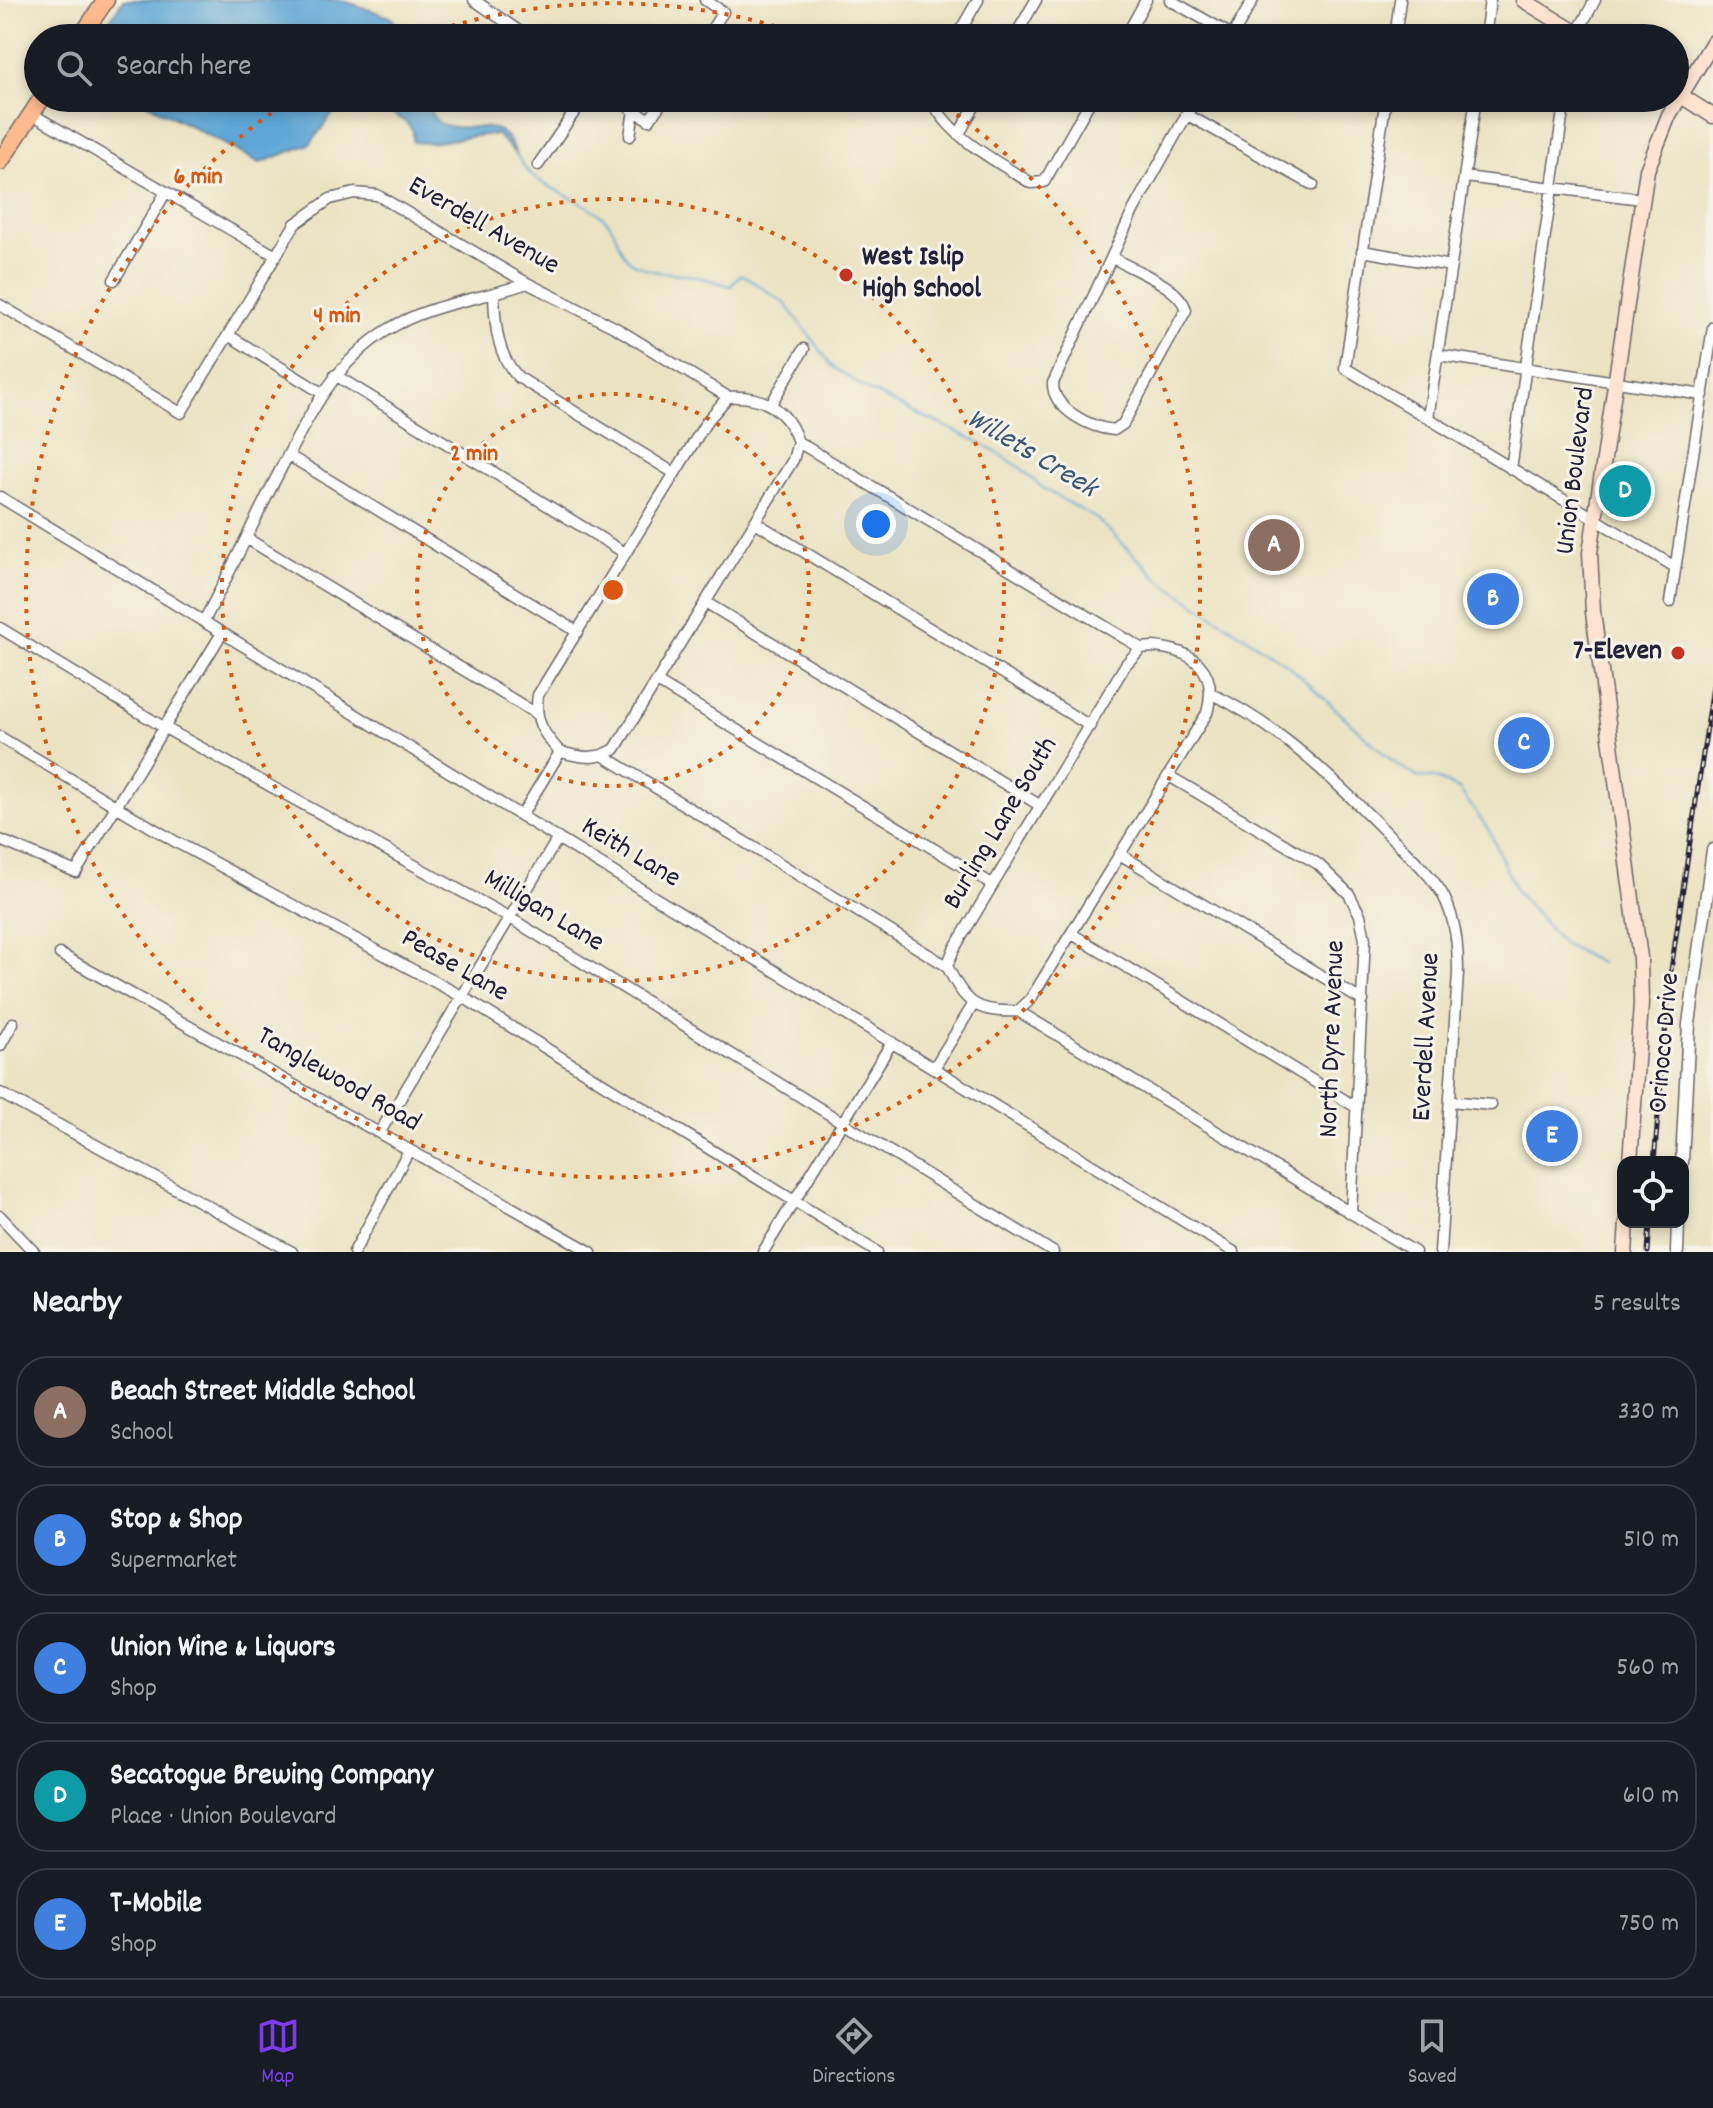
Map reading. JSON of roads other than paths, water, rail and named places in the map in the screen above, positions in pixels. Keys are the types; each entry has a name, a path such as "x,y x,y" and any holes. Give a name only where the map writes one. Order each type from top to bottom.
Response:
{"main road":[{"path":"90,24 106,0"},
{"path":"1523,0 1560,24"},
{"name":"Union Boulevard","path":"1689,78 1713,42"},
{"path":"1689,101 1713,116"},
{"name":"Union Boulevard","path":"1630,1156 1641,1004 1640,958 1593,612 1593,519 1642,199 1656,143 1670,112"},
{"path":"0,162 5,145 32,114"},
{"path":"1625,1252 1627,1228"}],"street":[{"path":"474,0 509,24"},
{"path":"705,0 723,12 715,24"},
{"path":"964,24 978,0"},
{"path":"1022,24 1036,0"},
{"path":"1133,24 1146,0"},
{"path":"1170,0 1211,24"},
{"path":"1240,24 1253,0"},
{"path":"1397,24 1400,0"},
{"path":"1487,24 1490,0"},
{"path":"1584,24 1595,0"},
{"path":"538,165 574,112"},
{"path":"630,136 634,112"},
{"path":"637,112 649,120 655,112"},
{"path":"937,112 959,134 1031,183 1044,182 1084,112"},
{"path":"959,134 971,112"},
{"path":"1384,112 1345,368 1675,567"},
{"path":"1428,418 1474,112"},
{"path":"1511,469 1563,112"},
{"path":"32,114 276,256"},
{"path":"1113,258 1184,300 1186,310 1123,424 1114,430 1097,426 1061,406 1053,394 1053,383 1134,209 1186,114 1313,185"},
{"path":"1465,177 1642,199"},
{"path":"114,280 166,192"},
{"name":"Everdell Avenue","path":"0,305 181,413 295,224 314,208 354,193 377,195 527,283 616,328 728,397 746,396 771,404"},
{"path":"1362,251 1451,266"},
{"path":"204,621 288,455 335,375 370,342 409,318 436,307 494,295 527,283"},
{"path":"494,295 499,344 505,363 518,377 674,473"},
{"path":"1670,602 1713,327"},
{"path":"228,335 322,393"},
{"path":"804,349 771,404 784,415 798,442 1141,648 1178,649 1190,654 1200,667 1212,694 1207,713 1121,855 1030,1000 1018,1011"},
{"path":"1438,355 1703,395"},
{"path":"335,375 625,553"},
{"path":"728,397 707,421 538,695 535,713 545,735 560,752 578,757 604,756 947,966 962,994 973,1005 996,1012 1018,1011 1415,1252"},
{"path":"604,756 624,736 793,460 798,442"},
{"path":"288,455 578,632"},
{"name":"Keith Lane","path":"0,497 1228,1250"},
{"path":"755,522 1090,726"},
{"path":"246,538 535,713"},
{"path":"705,602 1041,806"},
{"name":"Milligan Lane","path":"0,628 165,728 510,918 1053,1252"},
{"path":"0,840 76,872 222,633"},
{"name":"Burling Lane South","path":"947,966 992,884 1126,664 1141,648"},
{"path":"657,682 992,884"},
{"name":"Everdell Avenue","path":"1212,694 1284,736 1328,773 1441,892 1456,929 1458,951 1440,1252"},
{"name":"Pease Lane","path":"0,737 116,808 461,996 877,1252"},
{"path":"521,816 560,752"},
{"name":"North Dyre Avenue","path":"1169,776 1336,877 1360,915 1365,939 1351,1213"},
{"path":"380,1132 558,838"},
{"name":"Orinoco Drive","path":"1682,1156 1689,1024 1707,931 1713,850"},
{"path":"1121,855 1363,1001"},
{"path":"1072,934 1356,1107"},
{"name":"Tanglewood Road","path":"60,954 79,968 120,986 591,1252"},
{"path":"934,1068 973,1005"},
{"path":"0,1046 13,1023"},
{"path":"763,1252 892,1042"},
{"path":"0,1093 292,1252"},
{"path":"1450,1101 1491,1105"},
{"path":"354,1252 409,1150"},
{"path":"0,1216 34,1252"},
{"path":"1677,1252 1678,1228"}],"water":[{"path":"123,0 341,0 391,17 395,23 395,24 107,24"},
{"path":"163,112 334,112 310,144 260,163"},
{"path":"390,112 431,112 437,121 445,125 497,130 507,137 517,155 497,135 413,142 413,131 406,122"}],"waterway":[{"name":"Willets Creek","path":"517,155 534,177 605,219 624,254 635,264 654,271 693,276 731,286 740,275 745,276 786,304 833,367 871,392 983,444 1018,466 1044,489 1097,519 1161,581 1288,665 1392,761 1417,777 1434,778 1459,789 1490,832 1516,891 1562,943 1600,963"}],"railway":[{"path":"1655,1156 1670,977 1713,686"},
{"path":"1648,1252 1650,1228"}],"place":[{"name":"West Islip High School","path":"846,275"},
{"name":"Secatogue Brewing Company","path":"1625,491"},
{"name":"Beach Street Middle School","path":"1274,545"},
{"name":"Stop & Shop","path":"1493,599"},
{"name":"7-Eleven","path":"1678,653"},
{"name":"Union Wine & Liquors","path":"1524,743"},
{"name":"T-Mobile","path":"1552,1136"}]}
